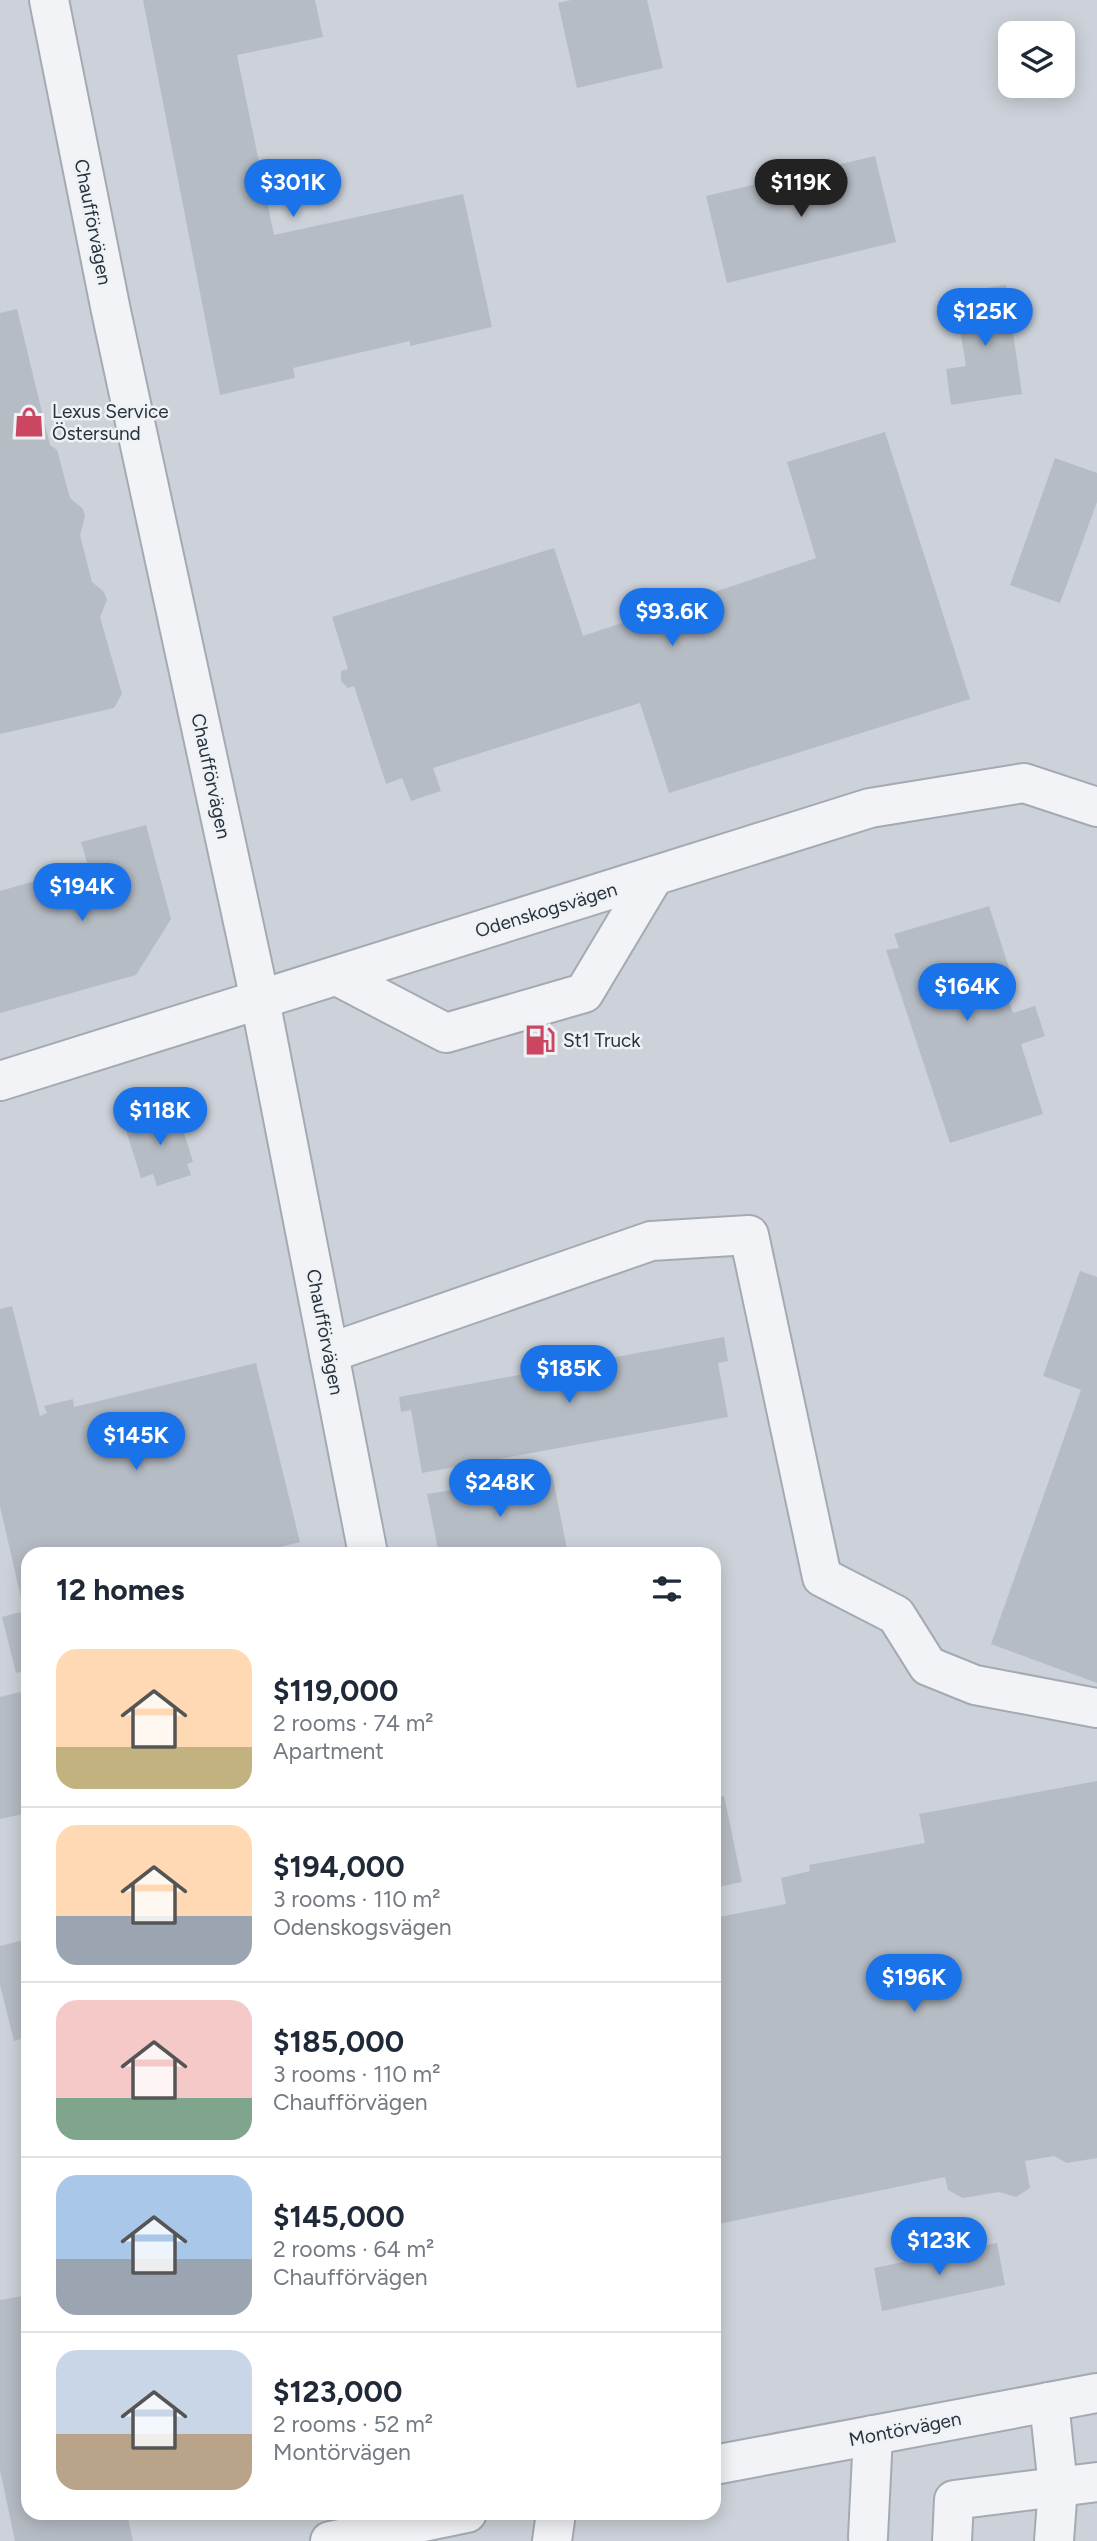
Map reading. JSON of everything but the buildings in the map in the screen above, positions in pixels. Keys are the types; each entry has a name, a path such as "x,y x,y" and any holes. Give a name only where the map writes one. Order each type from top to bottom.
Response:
{"street":[{"name":"Chaufförvägen","path":"49,0 114,325 260,1000 367,1547"},
{"name":"Odenskogsvägen","path":"0,1081 870,808 1024,783 1097,807"},
{"path":"337,976 446,1033 584,993 654,876"},
{"path":"329,1353 651,1241 749,1235 822,1577 896,1615 928,1666 975,1685 1097,1709"},
{"name":"Montörvägen","path":"721,2464 1097,2393"},
{"path":"1049,2402 1058,2487 1054,2541"},
{"path":"867,2537 873,2435"},
{"path":"952,2541 954,2500 1097,2482"},
{"path":"330,2541 433,2520"},
{"path":"552,2541 555,2520"}],"shaded area":[{"path":"0,0 1097,0 1097,2541 0,2541"}],"place":[{"name":"Lexus Service Östersund","path":"29,422"},
{"name":"St1 Truck","path":"540,1040"}]}
